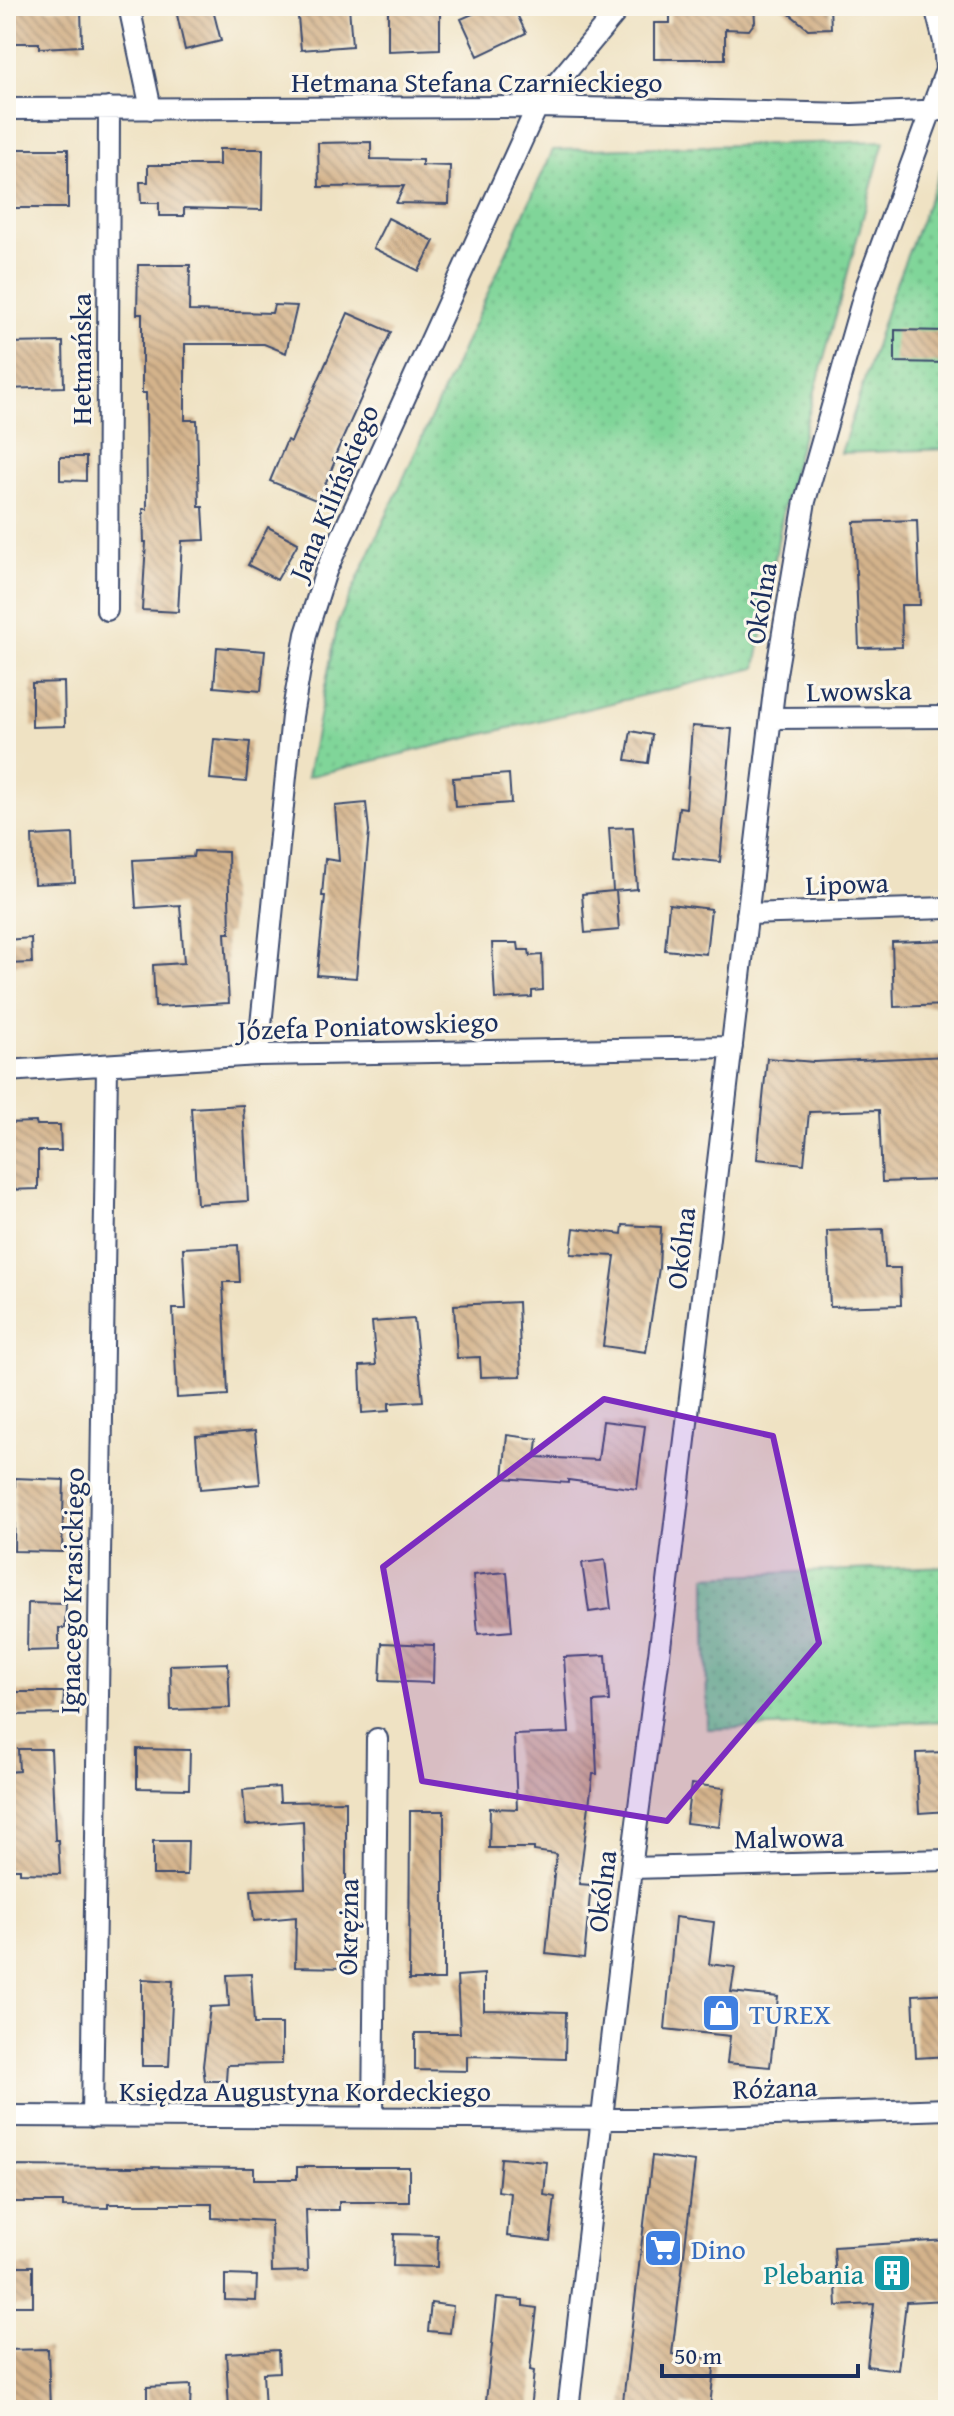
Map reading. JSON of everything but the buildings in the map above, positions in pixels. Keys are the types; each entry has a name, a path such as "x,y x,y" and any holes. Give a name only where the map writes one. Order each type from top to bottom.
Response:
{"street":[{"path":"129,6 151,109"},
{"name":"Jana Kilińskiego","path":"258,1055 292,716 306,634 326,571 537,107 621,6"},
{"name":"Okólna","path":"568,2410 771,718 805,501 867,284 941,110 946,70 944,42 935,6"},
{"name":"Hetmana Stefana Czarnieckiego","path":"6,109 537,107 852,114 941,110"},
{"name":"Hetmańska","path":"107,610 109,108"},
{"name":"Lwowska","path":"771,718 948,717"},
{"name":"Lipowa","path":"747,914 948,908"},
{"name":"Józefa Poniatowskiego","path":"6,1071 258,1055 732,1047"},
{"name":"Ignacego Krasickiego","path":"92,2117 107,1066"},
{"name":"Okrężna","path":"373,2116 377,1739"},
{"name":"Malwowa","path":"631,1868 948,1860"},
{"name":"Różana","path":"603,2119 948,2109"},
{"name":"Księdza Augustyna Kordeckiego","path":"6,2116 603,2119"}],"highlighted area":[{"path":"604,1399 773,1436 819,1643 667,1821 422,1781 383,1567"}],"green space":[{"path":"884,141 785,500 756,668 307,777 338,622 553,150"},
{"path":"948,151 948,449 841,453 891,296"},
{"path":"948,1566 948,1721 707,1729 706,1576"}],"place":[{"name":"TUREX","path":"721,2013"},
{"name":"Dino","path":"663,2248"},
{"name":"Plebania","path":"892,2273"}]}
